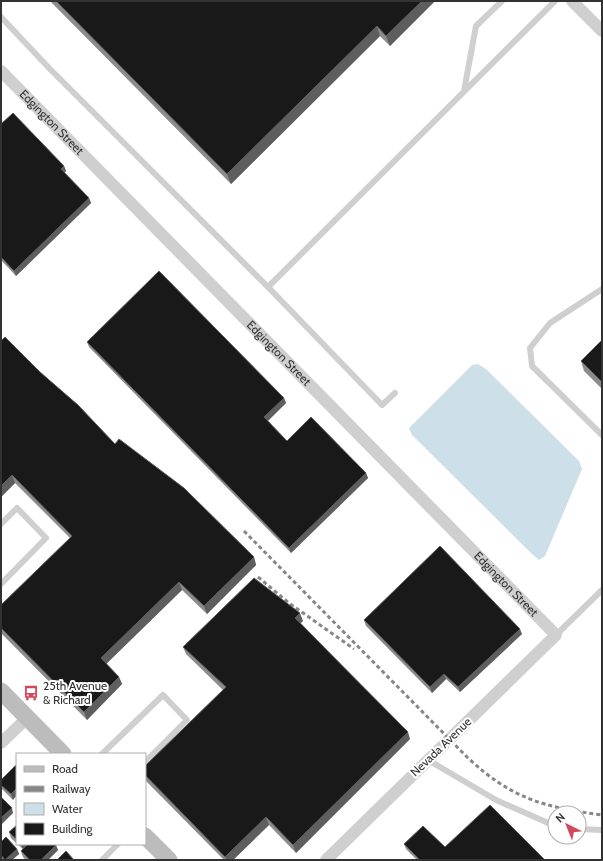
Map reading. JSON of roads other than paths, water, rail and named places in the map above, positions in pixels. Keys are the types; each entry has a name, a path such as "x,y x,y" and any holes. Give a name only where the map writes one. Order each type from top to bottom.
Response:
{"main road":[{"path":"1,691 62,753"},
{"path":"146,837 168,860"}],"street":[{"path":"572,1 602,31"},
{"name":"Edgington Street","path":"1,71 556,635"},
{"name":"Nevada Avenue","path":"326,860 556,635"},
{"path":"1,743 28,718"}],"lane":[{"path":"464,91 476,26 502,1"},
{"path":"268,287 555,1"},
{"path":"1,17 49,68 268,287 382,405 395,393"},
{"path":"602,289 550,323 530,348 532,366 602,435"},
{"path":"1,524 17,508 46,538 1,584"},
{"path":"556,635 602,590"},
{"path":"103,753 163,695 187,720 146,761"},
{"path":"428,760 496,800 547,822"},
{"path":"587,829 602,830"},
{"path":"102,860 117,845"}],"water":[{"path":"478,364 486,369 579,461 582,469 545,556 539,560 412,435 409,428 472,365"}],"railway":[{"path":"244,531 468,758 484,772 514,792 530,799 563,808 602,815"},
{"path":"258,577 289,603 354,649"}],"place":[{"name":"25th Avenue & Richard","path":"31,693"}]}
